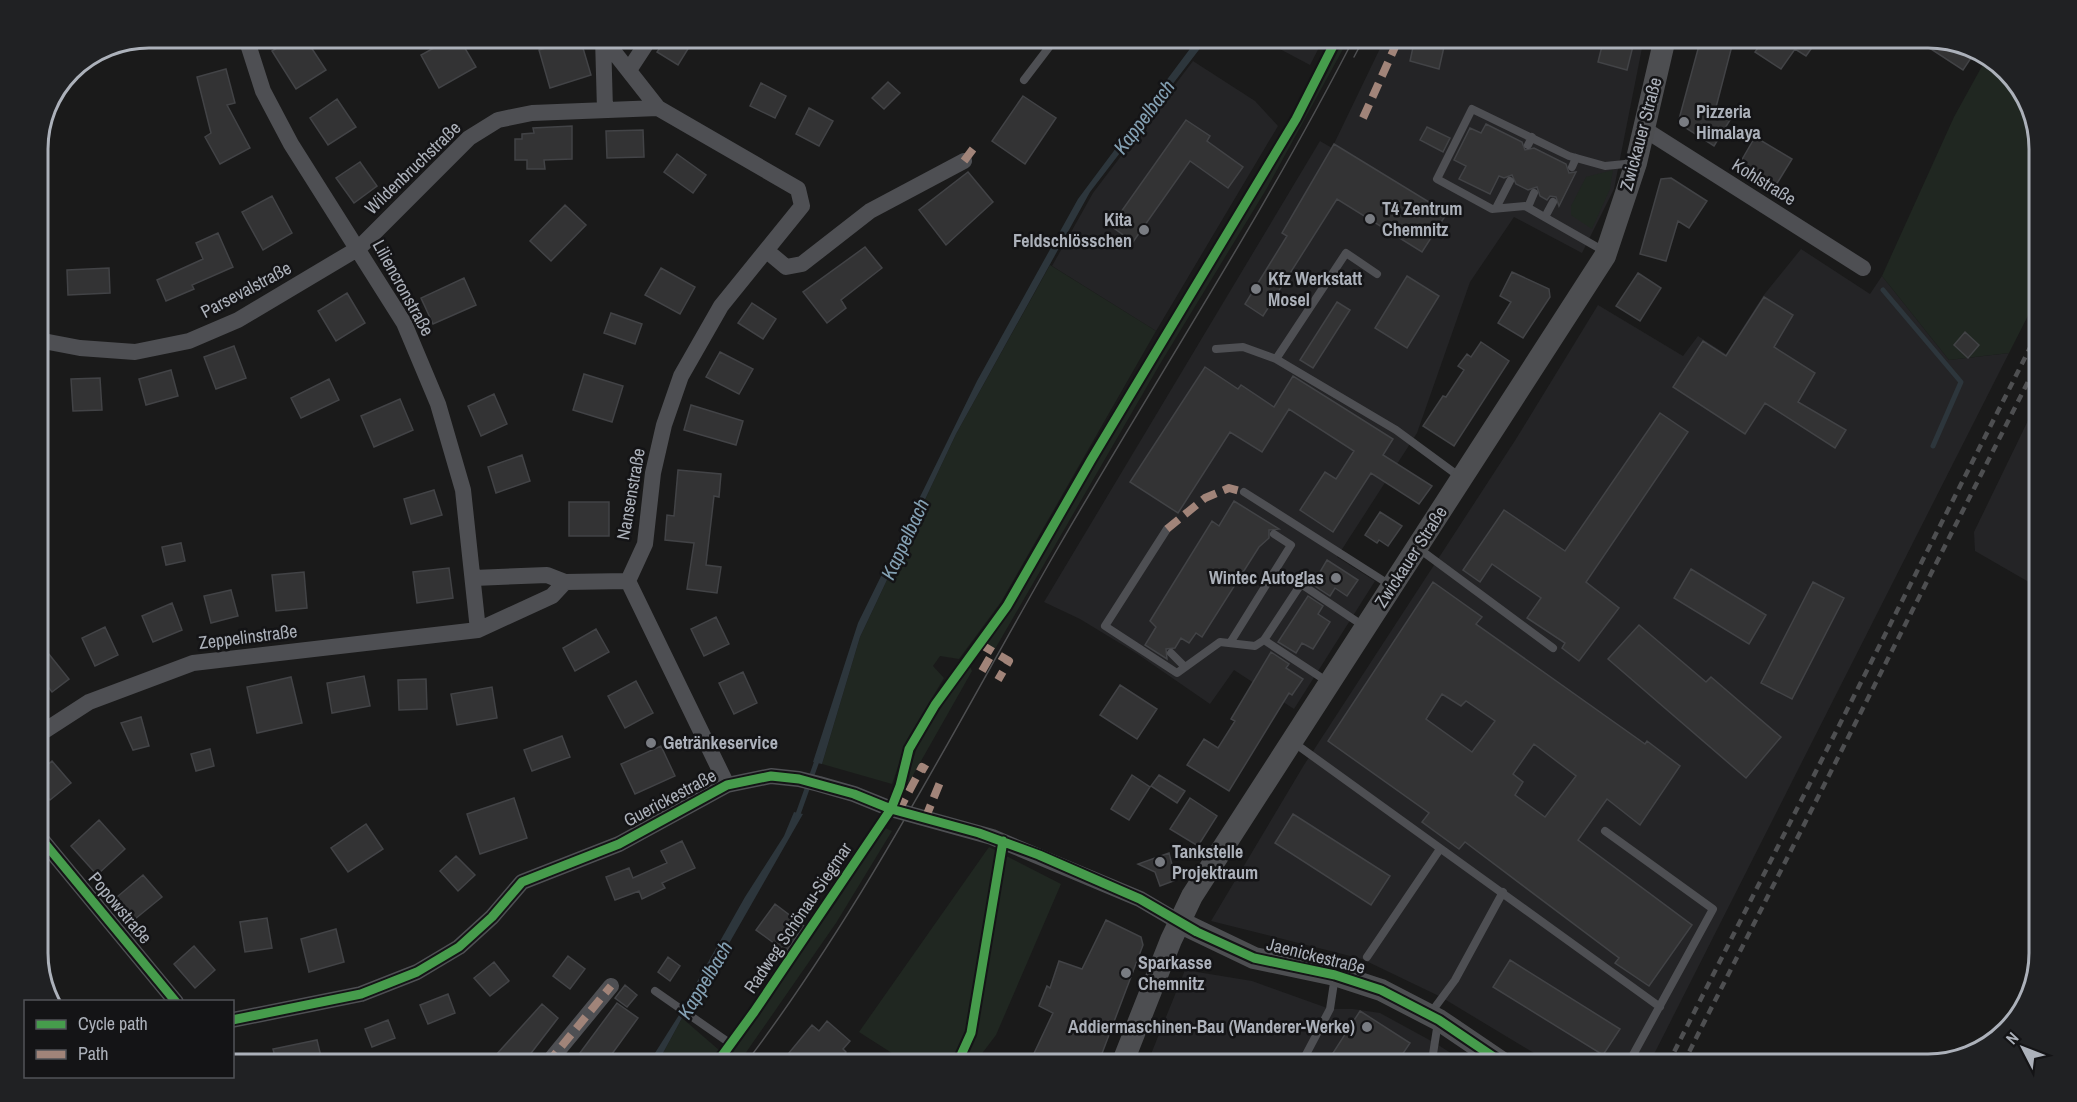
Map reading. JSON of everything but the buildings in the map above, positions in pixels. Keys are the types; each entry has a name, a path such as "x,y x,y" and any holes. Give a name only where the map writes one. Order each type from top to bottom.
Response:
{"main road":[{"name":"Zwickauer Straße","path":"1126,1054 1179,922 1192,896 1606,253 1635,163 1663,48"},
{"name":"Jaenickestraße","path":"1179,922 1254,958 1335,975 1381,990 1434,1017 1488,1054"}],"street":[{"name":"Liliencronstraße","path":"249,48 263,91 285,133 404,322 438,404 463,490 474,578"},
{"path":"603,48 605,110"},
{"path":"611,48 658,108"},
{"path":"629,70 643,48"},
{"name":"Wildenbruchstraße","path":"359,248 469,138 498,120 532,114 658,108"},
{"name":"Nansenstraße","path":"628,581 645,544 653,472 664,426 681,376 721,306 802,206 798,189 658,108"},
{"name":"Kohlstraße","path":"1644,129 1863,268"},
{"path":"767,251 786,267 802,264 870,211 964,161"},
{"name":"Parsevalstraße","path":"48,342 80,348 135,352 189,341 238,320 359,248"},
{"path":"478,630 474,578 547,575 565,582 628,581 727,784"},
{"name":"Zeppelinstraße","path":"48,729 89,702 193,663 478,630 552,596 565,582"},
{"name":"Guerickestraße","path":"234,1020 361,994 417,972 459,947 492,917 522,882 619,844 727,784 771,776 819,784 854,794 891,809 979,833 1039,855 1140,899 1179,922"},
{"name":"Popowstraße","path":"48,847 174,1000"},
{"path":"556,1054 611,986"}],"lane":[{"path":"1024,80 1048,48"},
{"path":"1606,253 1528,207 1492,209 1437,179 1472,109 1574,163 1605,166 1635,163"},
{"path":"1496,208 1510,181"},
{"path":"1528,207 1534,194"},
{"path":"1545,217 1553,202"},
{"path":"1276,359 1346,253 1377,274"},
{"path":"1216,350 1243,347 1276,359 1396,430 1462,479"},
{"path":"1244,492 1392,586"},
{"path":"1167,529 1105,626 1177,673 1220,642 1255,646 1264,640 1301,584 1365,627"},
{"path":"1230,643 1291,545 1274,534"},
{"path":"1417,547 1552,648"},
{"path":"1264,640 1329,682"},
{"path":"1171,653 1185,667"},
{"path":"1291,740 1660,1007"},
{"name":"Radweg Schönau-Siegmar","path":"655,991 730,1044 891,809"},
{"path":"1605,831 1713,909 1634,1054"},
{"path":"1368,957 1440,849"},
{"path":"1433,1054 1434,1017 1503,892"},
{"path":"1307,1054 1330,1009 1335,975"}],"shaded area":[{"path":"1278,48 1319,48 1310,65"},
{"path":"1339,48 1344,48 1267,188 1160,364 995,649 987,644 1023,587 1114,424 1277,162"},
{"path":"1380,48 1642,48 1614,189 1582,253 1514,217 1470,282 1417,433 1337,557 1375,581 1294,709 1234,670 1210,704 1136,653 1080,619 1044,602 1320,141 1332,148"},
{"name":"Kita Feldschlösschen","path":"1193,61 1255,101 1278,126 1156,331 1052,266 1093,193"},
{"path":"1983,64 2004,82 2024,116 2029,142 2029,314 2009,353 1949,360 1882,276 1954,117"},
{"path":"1613,170 1610,189 1592,229 1571,215 1571,206 1586,177"},
{"path":"1801,249 1870,294 1882,276 1949,360 2009,353 1654,1054 1535,1054 1441,997 1362,959 1211,921 1304,765 1516,439 1598,305 1683,356 1698,336 1726,354 1763,296"},
{"path":"1050,265 1156,331 1001,602 959,659 940,656 933,666 944,678 908,738 892,784 822,764 860,637 956,434"},
{"path":"2029,419 2029,582 1975,551 1974,532"},
{"path":"970,667 972,671 908,784 907,779 918,744 955,685"},
{"path":"883,827 892,831 836,923 745,1054 732,1054 843,892"},
{"path":"989,847 1061,884 996,1035 982,1054 893,1054 859,1032"},
{"path":"1185,970 1252,981 1330,1009 1353,1009 1380,1013 1452,1054 1151,1054"},
{"path":"682,1018 719,1050 716,1054 662,1054"}],"water":[{"path":"1191,48 1200,48 1090,192 956,434 860,637 822,764 813,762 858,623 977,381 1078,199"},
{"path":"794,812 803,814 691,1010 685,1003 745,897 784,836"},
{"path":"679,1015 682,1018 662,1054 654,1054"}],"waterway":[{"path":"1883,290 1961,382 1933,446"},
{"name":"Kappelbach","path":"797,817 818,758"}],"tram line":[{"path":"752,1054 831,940 910,810 1059,546 1284,167 1349,48"},
{"path":"1354,57 1359,48"}],"railway":[{"path":"1673,1054 2029,350"},
{"path":"1688,1054 2029,380"}],"marked path":[{"path":"1363,118 1394,48"},
{"path":"964,161 976,145"},
{"path":"1167,529 1205,498 1229,488 1244,492"},
{"path":"980,644 1009,661 998,680"},
{"path":"982,671 993,652"},
{"path":"898,812 922,767 927,770"},
{"path":"925,819 941,780"},
{"path":"555,1054 611,986"}],"cycle path":[{"path":"723,1054 891,809 900,786 909,749 935,705 1007,606 1091,460 1296,119 1332,48"},
{"path":"234,1020 361,994 417,972 459,947 492,917 522,882 619,844 727,785 771,776 799,779 854,794 891,809 979,833 1039,855 1140,899 1197,932 1254,958 1335,975 1381,990 1439,1020 1489,1054"},
{"path":"962,1054 971,1033 1003,841"},
{"path":"48,847 174,1000"}],"place":[{"name":"Pizzeria Himalaya","path":"1684,122"},
{"name":"T4 Zentrum Chemnitz","path":"1370,219"},
{"name":"Kita Feldschlösschen","path":"1144,230"},
{"name":"Kfz Werkstatt Mosel","path":"1256,289"},
{"name":"Wintec Autoglas","path":"1336,578"},
{"name":"Getränkeservice","path":"651,743"},
{"name":"Tankstelle Projektraum","path":"1160,862"},
{"name":"Sparkasse Chemnitz","path":"1126,973"},
{"name":"Addiermaschinen-Bau (Wanderer-Werke)","path":"1367,1027"}]}
